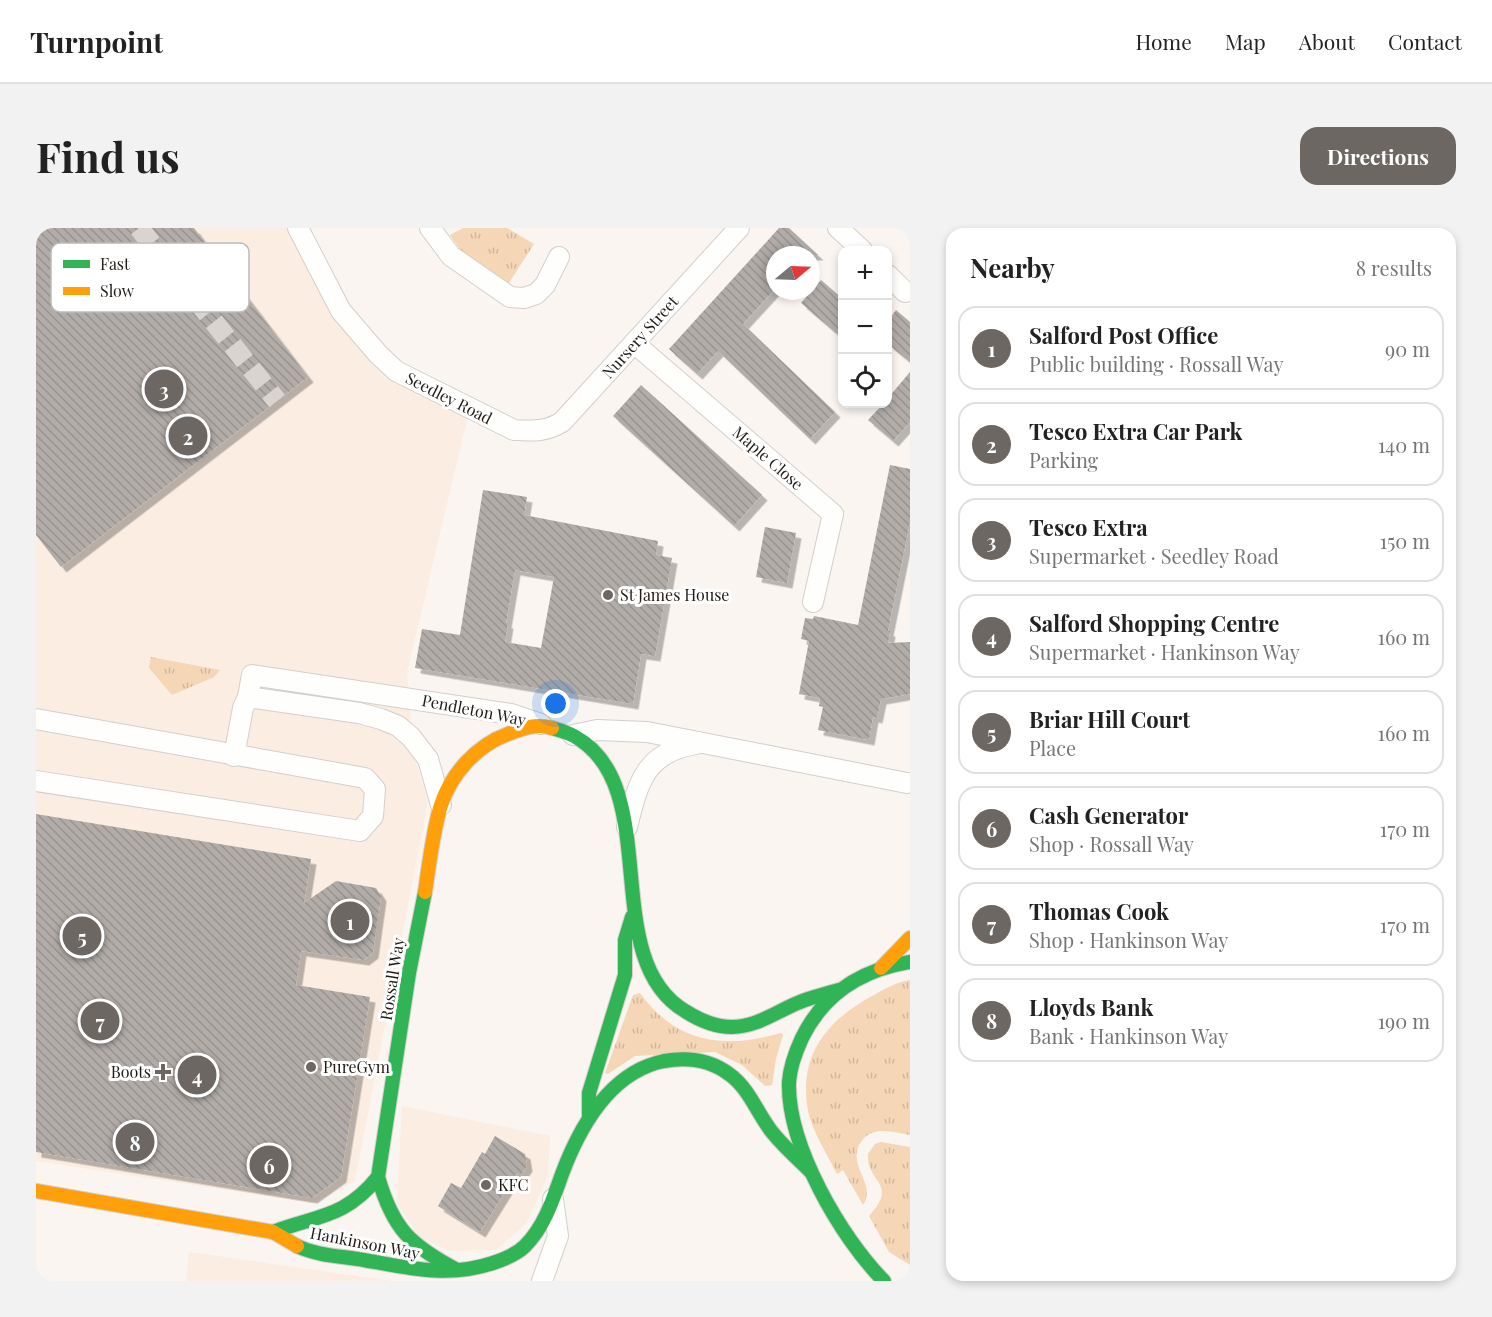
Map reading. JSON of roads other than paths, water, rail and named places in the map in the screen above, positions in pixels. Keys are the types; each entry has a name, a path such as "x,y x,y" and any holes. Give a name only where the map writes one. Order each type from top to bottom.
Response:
{"main road":[{"name":"Pendleton Way","path":"543,725 573,735 591,748 604,763 614,781 626,830 634,910 645,958 656,985 667,999 703,1022 732,1027 747,1025 770,1017 800,1002 839,990"},
{"name":"Rossall Way","path":"378,1177 409,973 441,805 460,768 473,754 504,735 523,728 543,725"},
{"path":"589,1120 589,1094 625,975 625,940 634,910"},
{"path":"881,969 910,938"},
{"path":"884,1281 862,1258 811,1172 792,1111 789,1083 792,1060 799,1041 813,1019 839,990 881,969 910,962"},
{"name":"Hankinson Way","path":"36,1191 273,1232 304,1249 424,1272 471,1270 512,1256 526,1246 538,1231 571,1151 610,1090 625,1076 660,1060 697,1060 724,1069 742,1084 772,1132 811,1172"},
{"path":"273,1232 327,1216 355,1201 378,1177 388,1210 413,1244 430,1256 471,1270"},
{"path":"862,1258 865,1281"}],"street":[{"name":"Seedley Road","path":"298,228 341,311 396,371 514,430 531,431"},
{"path":"430,228 452,256 510,297 524,298 536,294 545,285 559,257"},
{"name":"Nursery Street","path":"531,431 548,430 562,422 739,228"},
{"path":"838,228 858,246"},
{"path":"892,279 905,292"},
{"name":"Maple Close","path":"634,343 833,514 813,602"},
{"name":"Pendleton Way","path":"248,697 252,675 500,712 543,725"},
{"path":"234,756 243,708 248,697 381,718 398,726 411,737 428,759 441,805"},
{"path":"36,719 365,778 375,789 373,816 360,831 36,781"},
{"path":"573,735 597,730 647,732 907,783"},
{"path":"626,830 637,788 644,774 666,754 683,746 702,743"},
{"path":"542,1281 558,1236 553,1199"},
{"path":"471,1270 496,1281"}],"tunnel":[{"path":"139,228 151,243"},
{"path":"206,312 277,401"}],"place":[{"name":"Tesco Extra","path":"164,389"},
{"name":"Tesco Extra Car Park","path":"188,436"},
{"name":"St James House","path":"608,595"},
{"name":"Salford Post Office","path":"350,921"},
{"name":"Briar Hill Court","path":"82,936"},
{"name":"Thomas Cook","path":"100,1021"},
{"name":"PureGym","path":"311,1067"},
{"name":"Boots","path":"163,1072"},
{"name":"Salford Shopping Centre","path":"197,1075"},
{"name":"Lloyds Bank","path":"135,1142"},
{"name":"Cash Generator","path":"269,1165"},
{"name":"KFC","path":"486,1185"}]}
